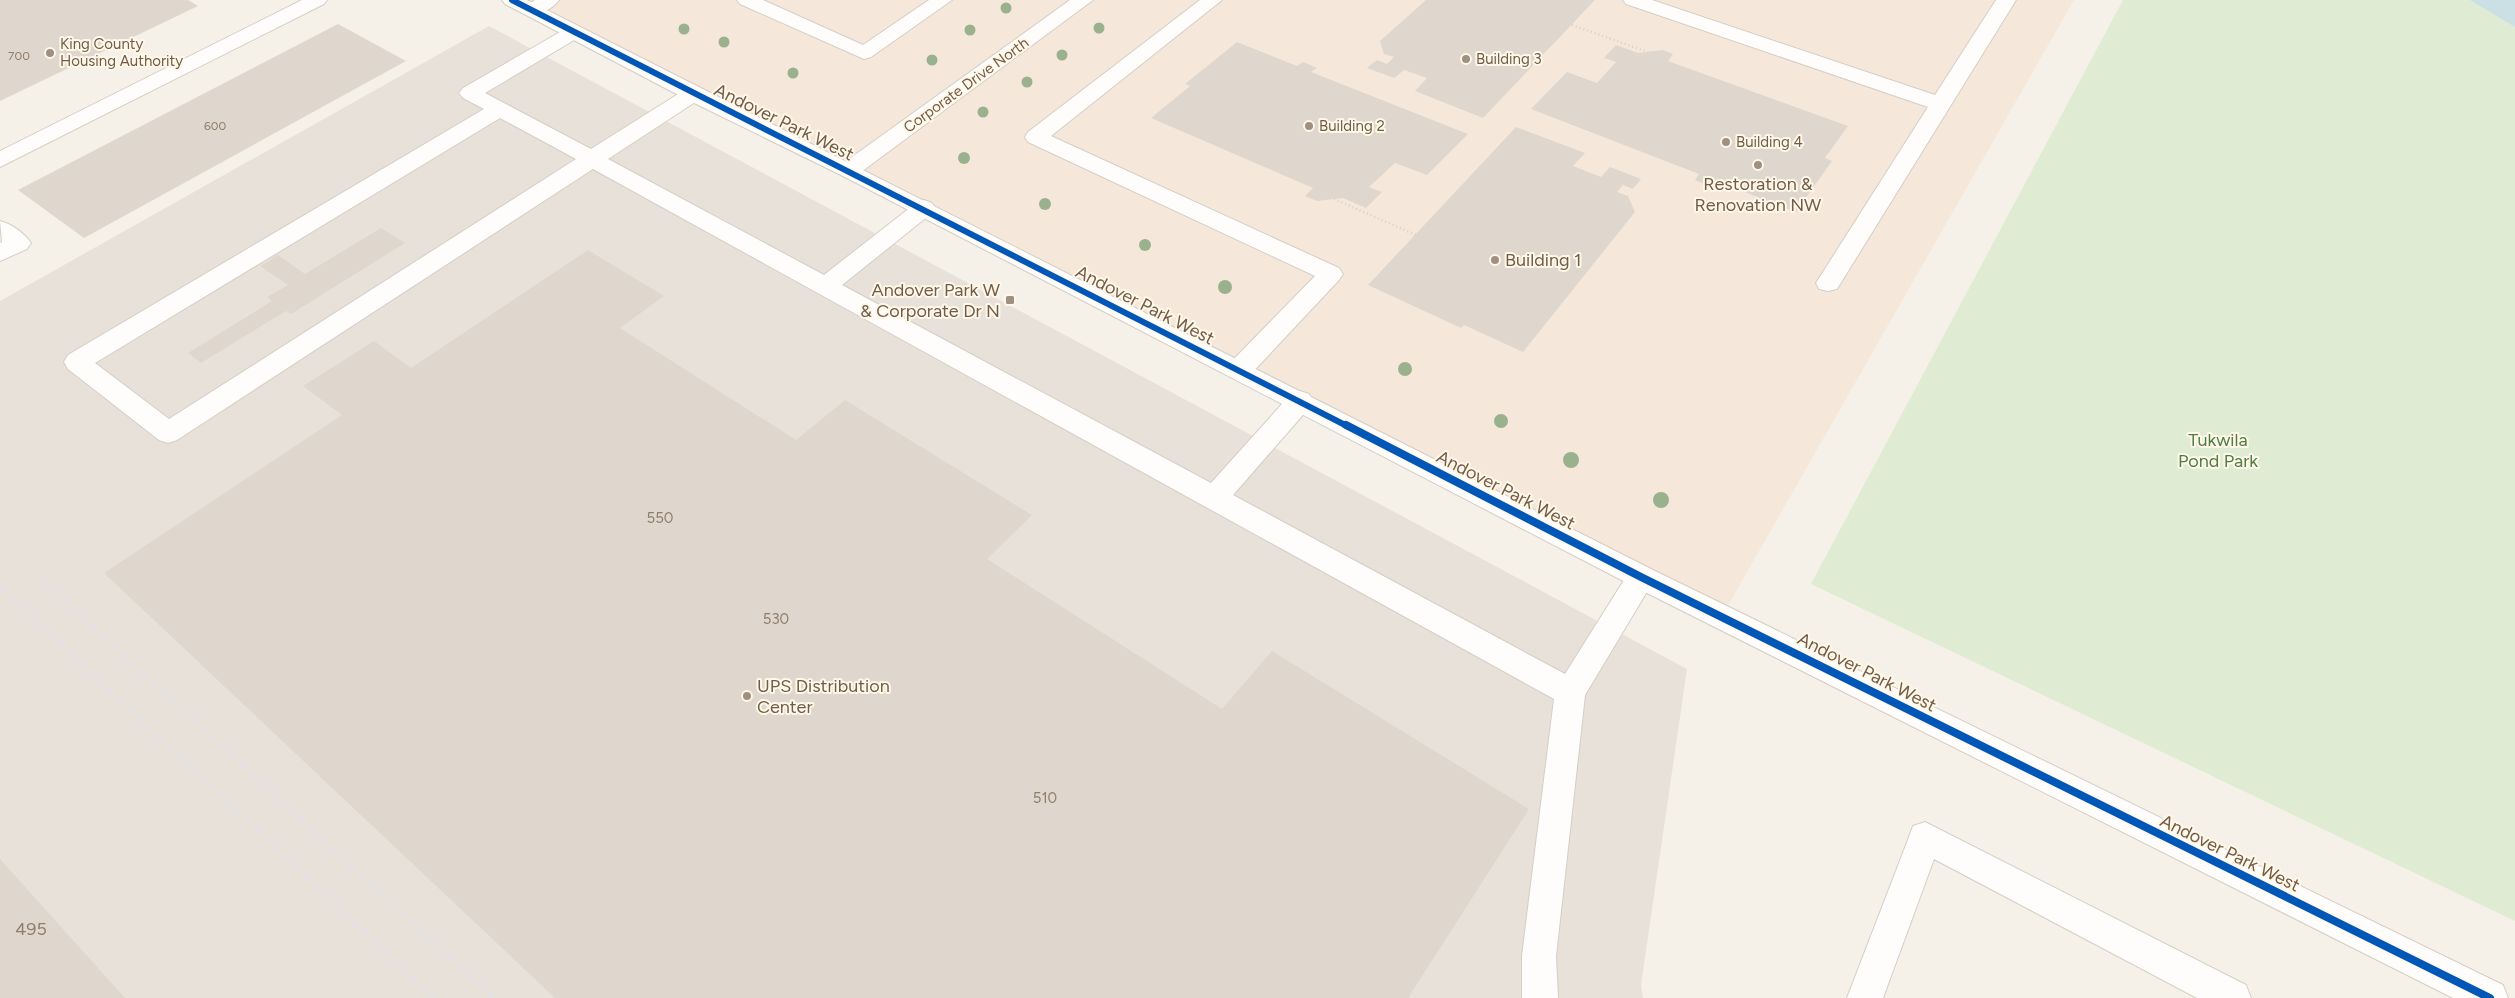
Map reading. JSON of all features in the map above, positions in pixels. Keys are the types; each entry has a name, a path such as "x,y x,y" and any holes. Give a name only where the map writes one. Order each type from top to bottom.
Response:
{"street":[{"path":"0,160 317,0"},
{"path":"747,0 864,53 942,0"},
{"name":"Corporate Drive North","path":"849,170 1083,0"},
{"path":"1212,0 1036,137 1331,274 1239,370"},
{"path":"1633,0 1940,104"},
{"path":"1828,283 2006,0"},
{"name":"Andover Park West","path":"531,3 574,32 693,94 924,208 1641,577 2490,998"},
{"path":"574,32 470,92 1570,692"},
{"path":"500,109 77,362 168,433 693,94"},
{"path":"825,286 924,208"},
{"path":"0,229 19,243 0,253"},
{"path":"1214,498 1300,401"},
{"path":"1540,998 1539,956 1570,692 1641,577"},
{"path":"1865,998 1925,837 2232,998"}],"path":[{"path":"1572,25 1648,52"},
{"path":"1334,199 1416,235"}],"shaded area":[{"path":"511,0 2074,0 1722,616"},
{"path":"2470,0 2515,0 2515,27"},
{"path":"489,26 1687,669 1641,985 1643,998 0,998 0,301"}],"green space":[{"name":"Tukwila Pond Park","path":"2123,0 2515,0 2515,921 1811,584"}],"building":[{"name":"King County Housing Authority","path":"0,0 188,0 198,6 0,101"},
{"name":"Building 3","path":"1426,0 1595,0 1483,118 1415,91 1427,78 1404,70 1394,78 1367,68 1377,60 1387,64 1394,57 1384,54 1380,41"},
{"path":"338,24 406,61 84,238 18,190"},
{"name":"Building 2","path":"1237,42 1297,66 1303,62 1317,68 1311,72 1468,134 1427,175 1395,163 1369,187 1382,192 1366,208 1343,198 1317,201 1305,196 1313,188 1151,118 1190,86 1185,84"},
{"name":"Building 4","path":"1616,45 1638,53 1663,50 1673,54 1668,61 1848,126 1825,158 1832,161 1796,212 1719,182 1715,188 1695,180 1699,174 1531,109 1567,72 1597,83 1616,62 1604,58"},
{"name":"Building 1","path":"1516,127 1585,153 1573,166 1601,177 1610,167 1641,179 1633,189 1623,185 1617,192 1628,196 1635,212 1523,352 1464,325 1461,328 1368,285"},
{"path":"381,228 405,243 291,314 286,311 201,363 188,353 272,301 267,297 288,285 260,266 278,255 305,274"},
{"path":"588,250 664,296 620,328 796,440 845,400 1032,515 987,559 1222,709 1272,651 1529,809 1408,998 555,998 104,573 342,415 303,386 374,341 411,368"},
{"path":"0,859 125,998 0,998"}],"railway":[{"path":"42,579 493,998"},
{"path":"0,586 434,998"}],"cycle path":[{"path":"512,0 693,94 849,170 1641,577 2490,998"}],"place":[{"name":"King County Housing Authority","path":"50,53"},
{"name":"Building 3","path":"1466,59"},
{"name":"Building 2","path":"1309,126"},
{"name":"Building 4","path":"1726,142"},
{"name":"Restoration & Renovation NW","path":"1758,165"},
{"name":"Building 1","path":"1495,260"},
{"name":"Andover Park W & Corporate Dr N","path":"1010,300"},
{"name":"UPS Distribution Center","path":"747,696"}]}
